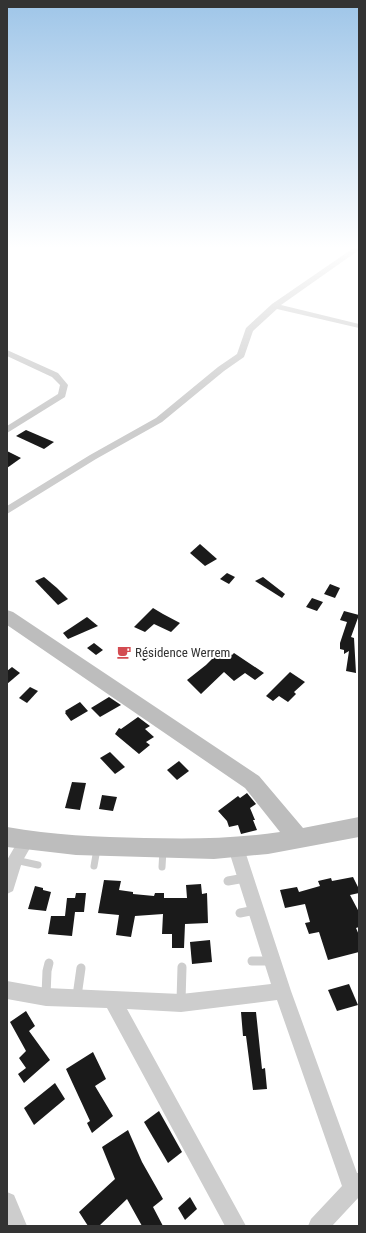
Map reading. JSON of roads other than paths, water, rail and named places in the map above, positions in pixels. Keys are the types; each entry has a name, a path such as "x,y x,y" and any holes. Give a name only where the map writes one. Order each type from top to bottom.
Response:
{"street":[{"path":"7,512 93,457 159,420 221,369 241,355 249,330 275,306 359,326"},
{"path":"7,352 56,375 64,385 62,394 7,430"},
{"path":"7,616 252,782 299,839"},
{"path":"7,886 15,860 16,839 96,857 163,858 299,839 359,827"},
{"path":"236,848 245,878 248,912 272,961 282,992 356,1186 318,1226"},
{"path":"7,990 46,996 181,1002 282,992"},
{"path":"112,1000 236,1226"},
{"path":"7,1202 13,1224"}],"lane":[{"path":"15,860 38,865"},
{"path":"228,881 245,878"},
{"path":"252,961 272,961"},
{"path":"46,996 47,971 49,964"},
{"path":"181,1002 182,967"},
{"path":"77,998 81,968"}],"place":[{"name":"Résidence Werrem","path":"124,652"}]}
